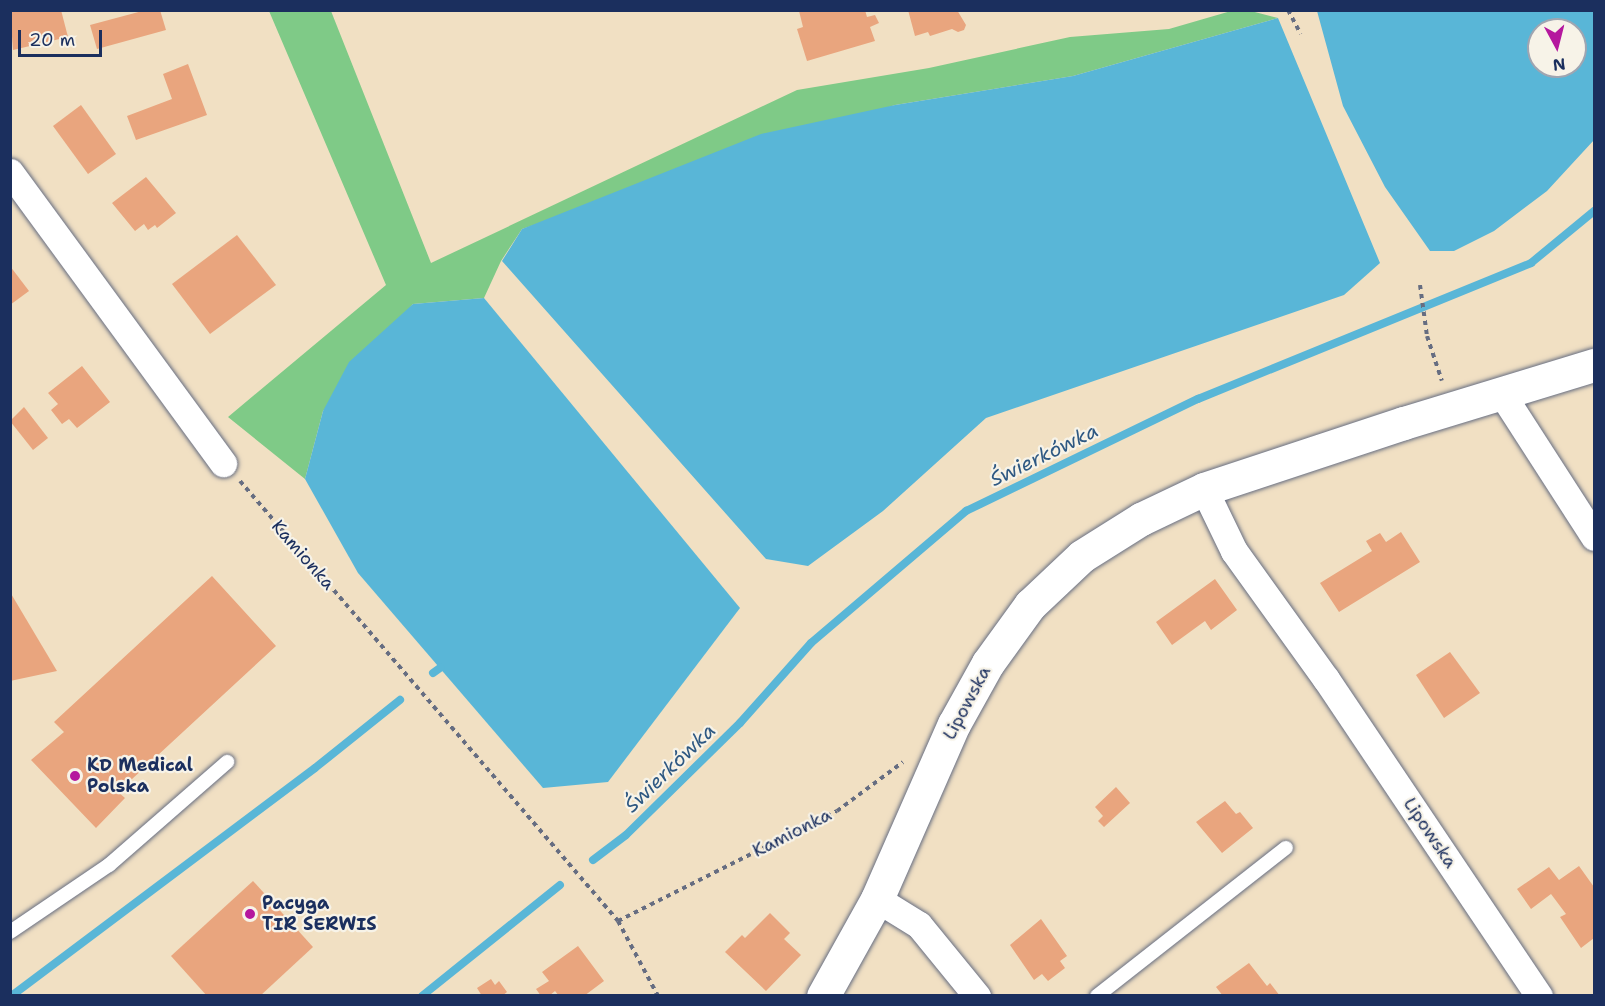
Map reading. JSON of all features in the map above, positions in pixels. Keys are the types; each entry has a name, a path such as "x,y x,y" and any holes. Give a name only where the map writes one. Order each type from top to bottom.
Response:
{"street":[{"path":"10,172 224,463"},
{"name":"Lipowska","path":"823,996 877,899 954,724 988,663 1030,605 1082,556 1141,519 1204,489 1594,366"},
{"path":"1502,394 1594,537"},
{"name":"Lipowska","path":"1204,489 1234,550 1326,679 1539,996"},
{"path":"877,899 919,925 977,996"}],"lane":[{"path":"10,932 108,865 227,762"},
{"path":"1097,996 1286,848"}],"path":[{"path":"1288,10 1301,34"},
{"path":"1420,285 1427,336 1444,386"},
{"name":"Kamionka","path":"224,463 618,921 658,996"},
{"name":"Kamionka","path":"618,921 837,811 909,757"}],"green space":[{"path":"269,11 331,11 431,263 797,90 929,68 1070,37 1169,29 1231,11 1251,11 1278,18 1073,76 895,105 522,229 501,261 484,298 413,304 323,411 305,479 228,417 386,285"}],"water":[{"path":"1317,11 1594,11 1594,140 1547,191 1494,231 1454,251 1430,251 1385,187 1343,106"},
{"path":"1278,18 1380,263 1344,295 986,418 883,511 808,566 766,559 502,261 522,229 761,134 895,105 1073,76"},
{"path":"484,298 740,608 608,782 543,788 358,573 305,479 323,411 349,362 413,304"}],"building":[{"path":"10,10 61,10 68,37 13,50"},
{"path":"146,10 160,10 166,30 97,49 90,25"},
{"path":"865,10 867,17 875,15 879,23 870,27 875,41 807,61 797,29 803,27 799,11"},
{"path":"908,10 957,10 966,25 964,30 958,32 952,29 930,36 928,32 915,36"},
{"path":"188,64 207,115 136,140 127,116 172,99 163,74"},
{"path":"81,105 116,154 88,174 53,126"},
{"path":"146,177 176,213 157,228 155,225 148,230 144,224 135,231 112,203"},
{"path":"237,235 276,285 210,334 172,284"},
{"path":"10,266 29,291 10,305"},
{"path":"82,366 110,402 77,428 69,419 62,424 51,410 58,404 48,393"},
{"path":"24,407 48,438 33,450 10,421"},
{"path":"1401,532 1420,562 1339,612 1320,583 1372,551 1366,541 1380,533 1386,542"},
{"path":"212,576 276,646 118,792 125,798 96,828 31,760 64,732 54,722"},
{"path":"1215,579 1237,610 1211,630 1205,621 1172,645 1156,622"},
{"path":"10,592 57,671 10,681"},
{"path":"1450,652 1480,693 1444,718 1416,675"},
{"path":"1116,787 1130,803 1104,827 1098,821 1103,816 1095,807"},
{"path":"1225,801 1236,814 1240,812 1253,828 1222,853 1196,822"},
{"path":"1579,866 1594,887 1594,938 1581,948 1560,917 1566,914 1551,894 1531,909 1517,889 1549,867 1559,880"},
{"name":"Pacyga TIR SERWIS","path":"253,881 313,947 260,996 207,996 171,956"},
{"path":"770,913 790,933 784,939 801,955 766,991 725,952 742,935 745,938"},
{"path":"1041,919 1067,956 1060,961 1065,968 1048,981 1042,974 1034,980 1010,945"},
{"path":"578,946 604,981 584,996 559,996 555,991 549,996 541,996 536,989 549,981 542,972"},
{"path":"1249,963 1267,986 1270,983 1280,996 1223,996 1216,987"},
{"path":"491,979 495,985 499,981 507,992 502,996 482,996 477,988"}],"waterway":[{"name":"Świerkówka","path":"593,860 626,835 740,723 811,643 966,511 1198,399 1531,263 1594,211"},
{"path":"433,673 440,668"},
{"path":"14,994 315,768 400,700"},
{"name":"Świerkówka","path":"422,996 560,885"}],"place":[{"name":"KD Medical Polska","path":"75,776"},
{"name":"Pacyga TIR SERWIS","path":"250,914"}]}
